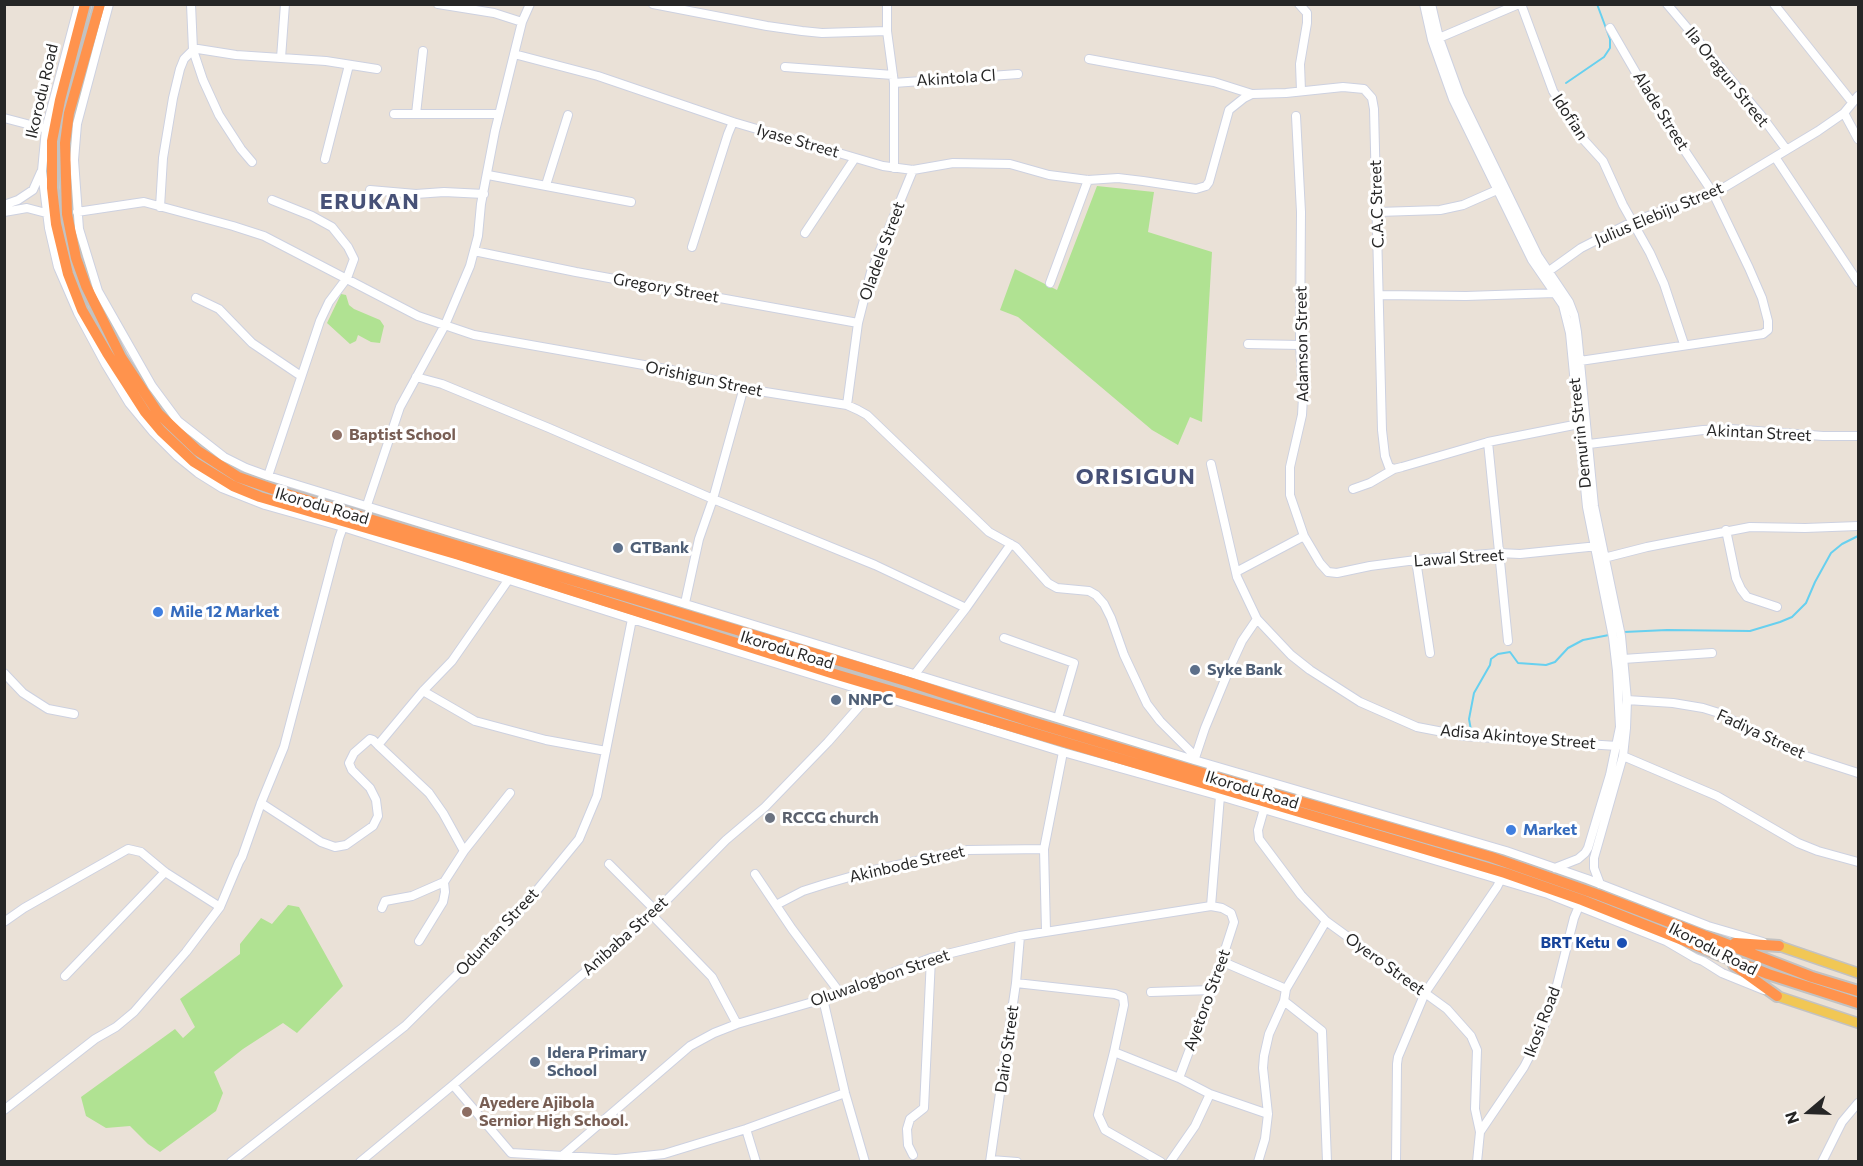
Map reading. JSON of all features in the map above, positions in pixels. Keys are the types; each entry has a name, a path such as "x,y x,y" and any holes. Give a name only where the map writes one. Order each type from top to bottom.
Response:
{"highway":[{"name":"Ikorodu Road","path":"85,4 60,100 52,141 52,189 68,274 82,309 120,375 145,412 161,431 194,462 233,486 260,497 394,536 623,612 1505,873 1582,900 1768,974 1858,1003"},
{"name":"Ikorodu Road","path":"102,5 69,113 65,143 67,214 76,258 86,286 117,348 158,413 198,451 238,477 281,493 909,682 1051,728 1599,889 1723,942 1812,977 1858,991"},
{"path":"1587,879 1592,890 1599,889"},
{"path":"1723,942 1779,946"},
{"path":"1721,956 1777,996"}],"main road":[{"name":"Ikorodu Road","path":"1779,946 1858,973"},
{"name":"Ikorodu Road","path":"1777,996 1858,1023"}],"street":[{"name":"Ikorodu Road","path":"79,4 46,129 42,171 46,213 58,267 78,314 124,395 153,432 198,473 222,488 265,505 344,527 509,579 555,590"},
{"path":"191,4 193,50 203,80 229,133 252,162"},
{"path":"281,58 285,4"},
{"path":"438,4 494,13 522,22"},
{"path":"367,505 400,407 445,325 474,251 499,114 522,22 530,4"},
{"path":"653,4 802,31 822,33 887,31"},
{"path":"887,4 887,31 893,79 894,168"},
{"path":"1299,4 1306,13 1307,23 1300,64 1301,91"},
{"name":"Demurin Street","path":"1424,4 1432,40 1447,84 1532,260 1563,305 1570,333 1587,507 1599,545"},
{"name":"Demurin Street","path":"1431,4 1439,38 1460,96 1538,256 1569,302 1574,315 1599,545 1623,659 1627,700 1623,756 1594,858 1599,889"},
{"path":"1439,38 1520,4"},
{"name":"Idofian","path":"1520,4 1553,91 1583,139 1603,161 1632,222 1650,253 1664,284 1684,344"},
{"name":"Ila Oragun Street","path":"1667,4 1755,108 1786,149"},
{"path":"1774,4 1855,99"},
{"name":"Ikorodu Road","path":"102,5 77,124 74,160 77,212 88,262 98,291 152,386 178,421 224,457 267,476 1058,718 1506,851 1587,879"},
{"name":"Alade Street","path":"1610,28 1657,109 1713,194 1762,298 1768,321 1768,330 1763,334 1684,344"},
{"path":"160,207 165,149 173,98 184,59 193,50 326,61 377,69"},
{"path":"416,114 423,51"},
{"name":"Iyase Street","path":"514,54 598,76 733,122 894,168 913,170 953,163 1010,164 1049,175 1088,180"},
{"name":"C.A.C Street","path":"1089,59 1214,82 1252,94 1360,87 1365,88 1368,92 1374,109 1383,443 1386,463 1394,469"},
{"path":"325,159 349,64"},
{"name":"Akintola Cl","path":"785,67 893,79 1018,74"},
{"path":"1050,283 1088,180 1118,178 1196,189 1206,186 1229,110 1234,104 1252,94"},
{"name":"Julius Elebiju Street","path":"1549,271 1581,248 1632,222 1713,194 1803,141 1844,113 1855,99"},
{"path":"1844,113 1858,139"},
{"path":"394,114 499,114"},
{"path":"546,185 568,115"},
{"name":"Adamson Street","path":"1296,116 1301,212 1300,345 1303,397 1302,415 1290,467 1290,495 1304,536 1320,563"},
{"path":"4,118 46,129"},
{"path":"692,247 733,122"},
{"path":"1775,157 1858,282"},
{"path":"805,233 855,158"},
{"name":"Oladele Street","path":"847,405 858,323 871,272 913,170"},
{"path":"4,205 18,200 33,190 42,171"},
{"path":"488,175 631,202"},
{"path":"370,190 389,193 483,194"},
{"path":"1378,212 1440,210 1463,205 1497,190"},
{"path":"267,476 323,312 347,278 354,259 353,254 332,227 312,216 272,200"},
{"name":"Orishigun Street","path":"77,212 144,202 253,232 418,316 474,335 672,370 784,396 847,405 867,415 989,532 1016,547 1053,586 1089,591 1096,595 1111,618 1124,655 1147,704 1195,758"},
{"path":"4,212 27,208 46,213"},
{"name":"Gregory Street","path":"474,251 858,323"},
{"path":"1380,295 1466,296 1555,293"},
{"path":"196,298 219,309 252,343 301,376"},
{"path":"1248,344 1300,345"},
{"path":"1580,362 1684,344"},
{"path":"416,377 442,384 612,454 712,499 875,565 966,608"},
{"path":"685,603 699,539 744,387"},
{"path":"1353,489 1370,483 1394,469 1488,442 1579,424"},
{"name":"Akintan Street","path":"1589,444 1703,430 1731,429 1823,436 1858,436"},
{"path":"1488,442 1508,641"},
{"name":"Adisa Akintoye Street","path":"1211,464 1236,572 1257,620 1291,655 1333,685 1360,702 1417,726 1464,736 1617,746"},
{"path":"1601,559 1726,530 1761,526 1805,528 1858,526"},
{"path":"4,1110 95,1039 116,1027 134,1012 220,907 243,857 261,803 284,747 339,538 344,527"},
{"path":"1726,530 1736,578 1741,589 1747,597 1777,607"},
{"path":"1236,572 1304,536"},
{"path":"915,674 966,608 1011,544"},
{"name":"Lawal Street","path":"1320,563 1328,572 1337,573 1416,560 1498,553 1520,554 1599,545"},
{"path":"1416,560 1430,653"},
{"path":"378,745 452,661 509,579"},
{"name":"Ikorodu Road","path":"623,612 632,619 1063,752 1220,796 1548,894 1666,941 1695,958 1704,960 1722,973 1777,996"},
{"name":"Oduntan Street","path":"231,1161 405,1026 515,917 579,839 597,796 632,619"},
{"path":"1195,758 1238,649 1257,620"},
{"name":"Demurin Street","path":"1555,868 1578,859 1585,853 1591,841 1617,746 1620,709 1617,637"},
{"path":"1004,638 1074,663 1058,718"},
{"path":"1623,659 1712,653"},
{"path":"4,674 23,693 48,709 74,714"},
{"path":"423,692 475,720 546,740 606,751"},
{"name":"Anibaba Street","path":"360,1161 453,1085 654,913 726,840 765,807 828,742 872,692"},
{"name":"Fadiya Street","path":"1627,700 1673,703 1719,713 1796,753 1858,773"},
{"path":"261,803 321,842 335,847 346,846 373,826 378,816 376,800 370,788 352,770 349,763 354,753 370,739 429,793 464,851"},
{"path":"1046,930 1044,849 1063,752"},
{"path":"1623,756 1717,796 1798,843 1858,862"},
{"path":"382,908 385,901 412,896 444,882 464,851 510,793"},
{"path":"1211,906 1220,796"},
{"name":"Oyero Street","path":"1264,809 1258,830 1259,839 1301,895 1326,921 1447,1009 1472,1036 1477,1050 1475,1109 1480,1132"},
{"path":"4,922 24,908 128,849 141,852 165,872 220,907"},
{"name":"Akinbode Street","path":"776,905 803,891 825,884 874,870 968,850 1044,849"},
{"path":"609,864 712,978 737,1024"},
{"path":"65,976 165,872"},
{"path":"755,874 792,929 840,993"},
{"path":"1395,1161 1397,1064 1425,993 1501,879"},
{"path":"419,941 442,902 445,892 444,882"},
{"name":"Ikorodu Road","path":"1599,889 1708,926 1779,946"},
{"name":"Ayetoro Street","path":"1179,1078 1212,990 1234,922 1232,913 1211,906"},
{"name":"Oluwalogbon Street","path":"562,1156 690,1046 737,1024 823,999 931,958 1046,930 1211,906"},
{"name":"Ikosi Road","path":"1477,1161 1480,1132 1524,1067 1541,1034 1553,1000 1579,906"},
{"path":"1258,1161 1265,1139 1268,1114 1263,1068 1269,1034 1284,1002 1286,989 1326,921"},
{"name":"Dairo Street","path":"991,1161 1017,983 1020,936"},
{"path":"913,1155 908,1144 907,1129 910,1119 924,1108 931,958"},
{"path":"1221,961 1286,989"},
{"path":"1017,983 1115,994 1123,997 1124,1005 1098,1115 1105,1130 1161,1161"},
{"path":"1151,992 1212,990"},
{"path":"823,999 845,1093 865,1161"},
{"path":"1284,1002 1322,1031 1326,1161"},
{"path":"1114,1052 1179,1078 1210,1095 1268,1114"},
{"path":"453,1085 511,1157 562,1156 616,1160 664,1154 746,1129 845,1093"},
{"path":"1170,1161 1195,1126 1210,1095"},
{"path":"1822,1161 1842,1122 1858,1103"},
{"path":"746,1129 756,1161"},
{"path":"991,1161 1017,1161"}],"green space":[{"path":"1097,186 1154,192 1148,232 1212,252 1202,422 1190,417 1178,445 1152,430 1018,317 1000,310 1015,269 1057,290"},
{"path":"341,294 346,295 349,305 354,309 380,320 384,326 380,343 371,342 358,335 356,341 350,344 327,323"},
{"path":"288,905 299,907 343,986 297,1033 283,1023 243,1049 214,1072 223,1093 216,1111 160,1152 148,1144 130,1126 106,1128 86,1116 81,1097 175,1029 183,1038 195,1027 180,999 240,954 240,944 261,918 272,924"}],"waterway":[{"path":"1566,83 1604,57 1610,48 1610,39 1597,4"},
{"path":"1624,632 1750,631 1780,622 1792,617 1806,603 1831,553 1858,536"},
{"path":"1471,730 1469,719 1474,693 1491,659 1498,654 1510,652 1518,663 1546,665 1555,662 1568,648 1583,640 1609,635"}],"place":[{"name":"Baptist School","path":"337,435"},
{"name":"GTBank","path":"618,548"},
{"name":"Mile 12 Market","path":"158,612"},
{"name":"Syke Bank","path":"1195,670"},
{"name":"NNPC","path":"836,700"},
{"name":"RCCG church","path":"770,818"},
{"name":"Market","path":"1511,830"},
{"name":"BRT Ketu","path":"1622,943"},
{"name":"Idera Primary School","path":"535,1062"},
{"name":"Ayedere Ajibola Sernior High School.","path":"467,1112"}],"district":[{"name":"ERUKAN","path":"370,202"},
{"name":"ORISIGUN","path":"1136,477"}]}
